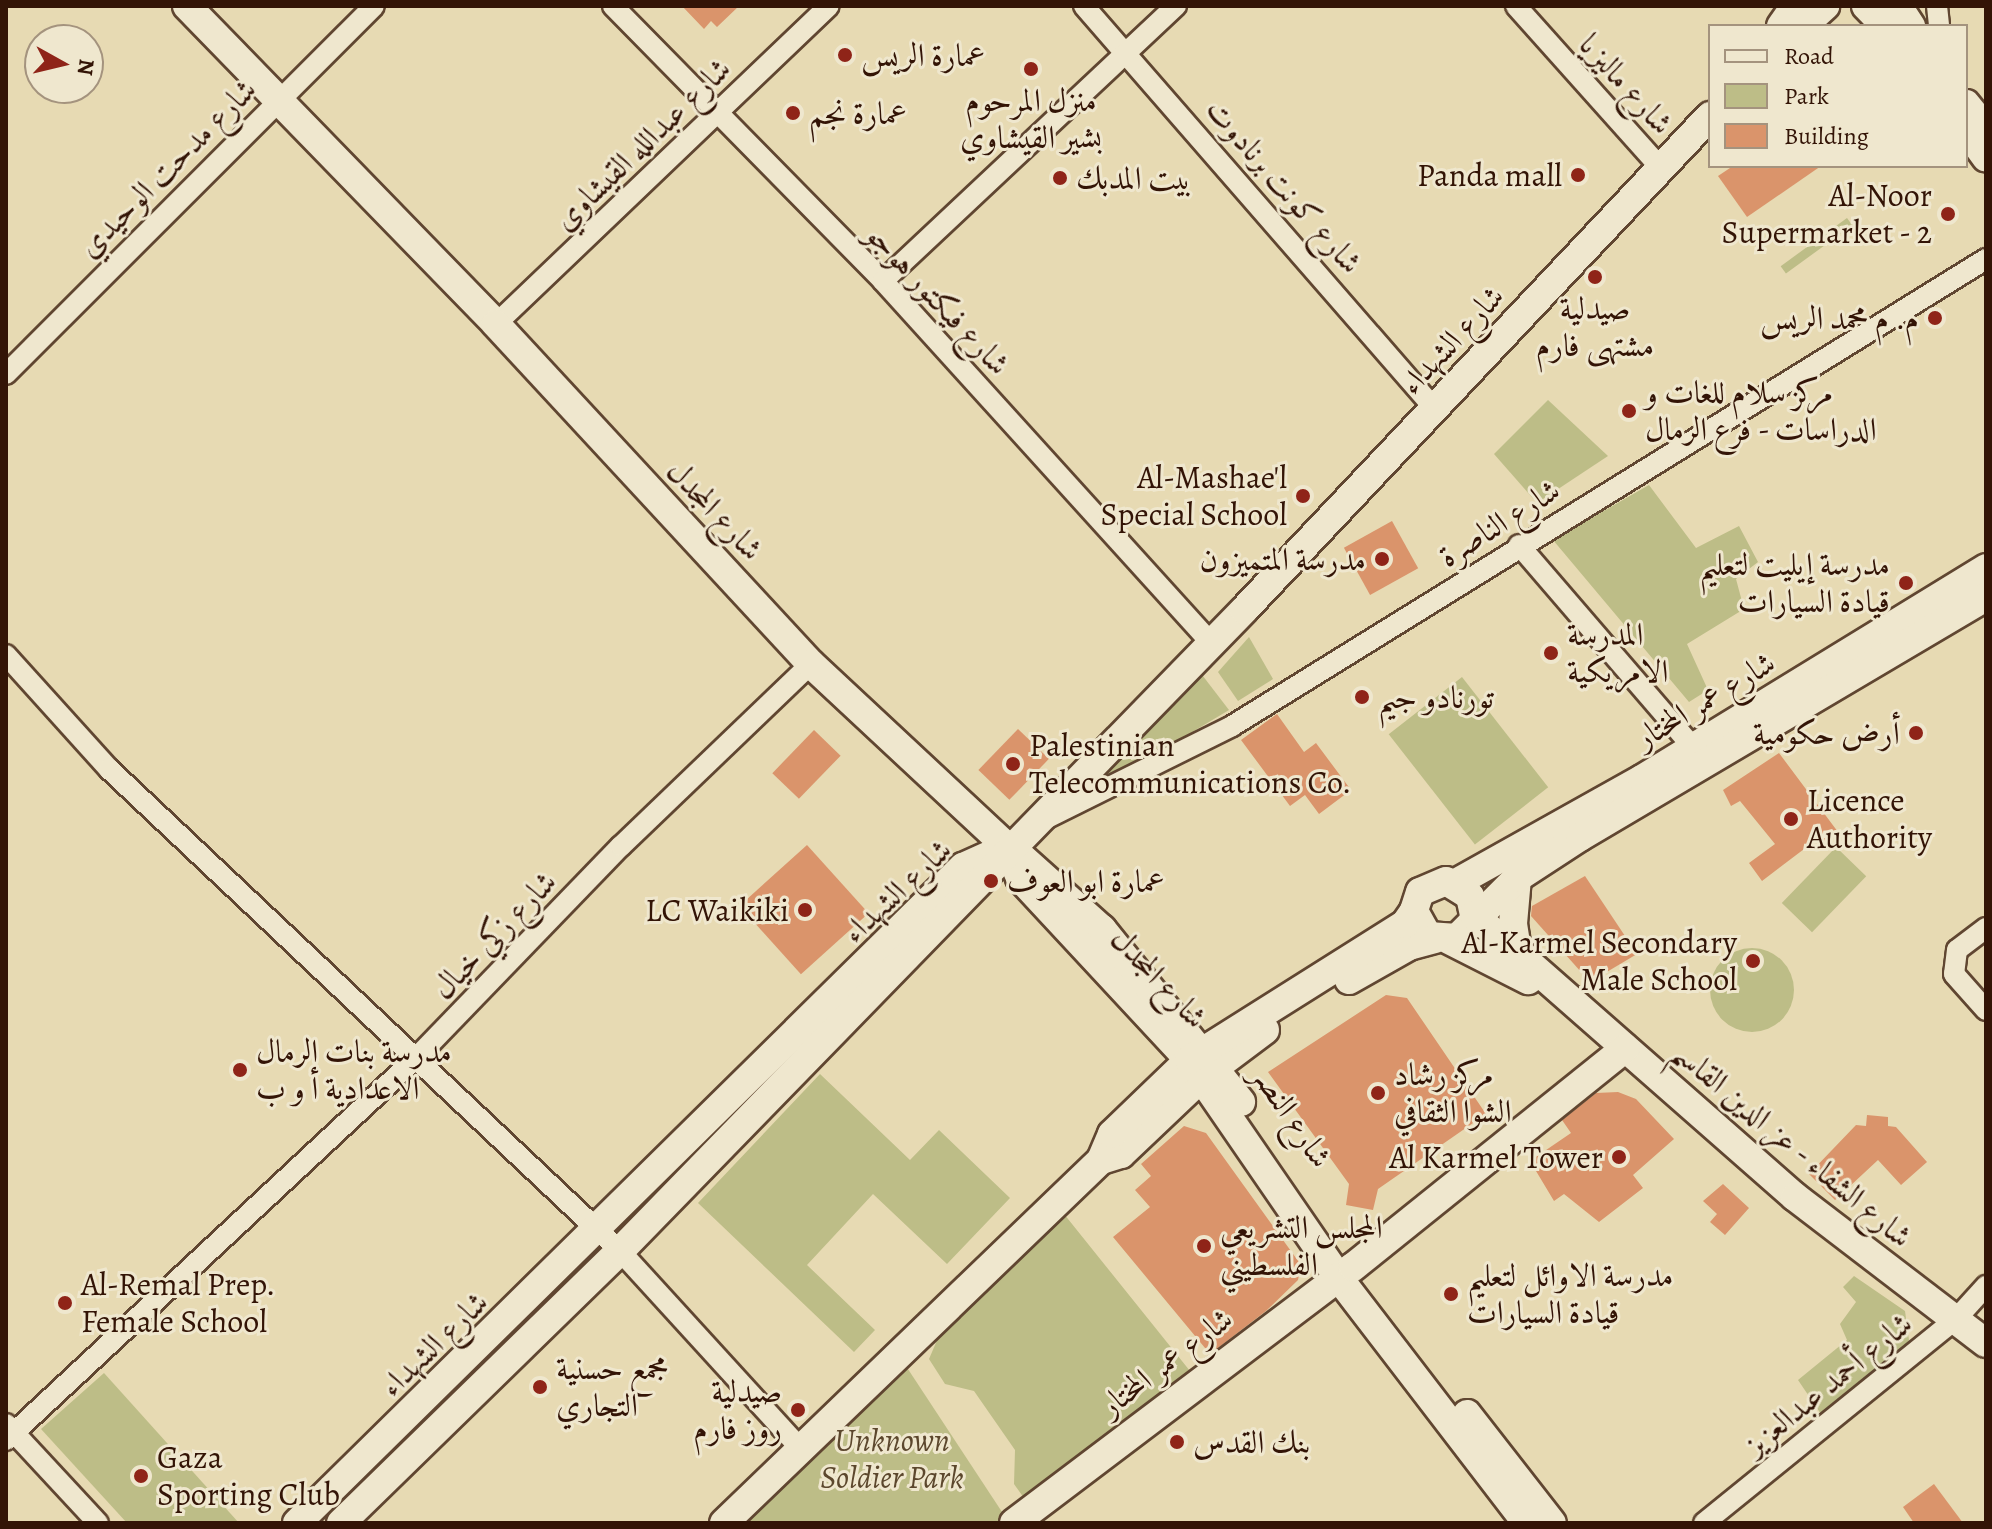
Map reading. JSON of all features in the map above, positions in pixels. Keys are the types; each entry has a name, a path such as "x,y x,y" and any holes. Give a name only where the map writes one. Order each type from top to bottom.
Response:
{"main road":[{"name":"شارع المجدل","path":"187,6 496,324 811,664 1007,847 1020,878 1202,1063"},
{"path":"1782,24 1795,6"},
{"path":"1805,24 1825,6"},
{"path":"1866,6 1883,24"},
{"path":"1898,6 1910,24"},
{"path":"1968,106 1986,129"},
{"name":"شارع الشهداء","path":"1210,642 1244,610 1659,166 1708,118"},
{"path":"1968,133 1986,158"},
{"name":"شارع عمر المختار","path":"1474,915 1517,878 1986,568"},
{"name":"شارع عمر المختار","path":"1456,883 1700,756 1986,597"},
{"path":"1007,847 1037,823 1210,642"},
{"name":"شارع الشهداء","path":"297,1523 599,1232 963,867 1007,847"},
{"name":"شارع الشهداء","path":"341,1523 620,1251 1007,847"},
{"path":"1517,878 1517,948 1551,988"},
{"path":"724,1523 799,1447 906,1349 1101,1160 1112,1134 1202,1063 1405,924 1428,886 1456,883 1470,896 1474,915 1551,988"},
{"path":"1414,911 1421,929 1551,988"},
{"path":"1202,1063 1409,946 1465,933 1474,915"},
{"name":"شارع الشفاء - عز الدين القاسم","path":"1551,988 1625,1048 1795,1197 1986,1343"},
{"name":"شارع عمر المختار","path":"1014,1523 1346,1272 1625,1048"},
{"name":"شارع النصر","path":"1202,1063 1346,1272 1527,1523"},
{"name":"شارع النصر","path":"1346,1272 1552,1523"}],"street":[{"name":"شارع مدحت الوحيدي","path":"6,374 277,98 374,6"},
{"name":"شارع فيكتور هوجو","path":"613,6 883,281 1210,642"},
{"name":"شارع عبدالله القيشاوي","path":"496,324 829,6"},
{"name":"شارع كونت برنادوت","path":"1084,6 1130,53 1435,409"},
{"path":"883,281 1130,53 1176,6"},
{"name":"شارع ماليزيا","path":"1516,6 1659,166"},
{"name":"شارع الناصرة","path":"1037,823 1232,726 1519,545 1986,259"},
{"path":"1519,545 1700,756"},
{"path":"6,655 109,769 620,1251 799,1447"},
{"name":"شارع زكي خيال","path":"9,1432 417,1057 621,846 811,664"},
{"path":"1986,928 1957,950 1954,974 1986,1010"},
{"name":"شارع أحمد عبدالعزيز","path":"1704,1523 1956,1319 1986,1286"},
{"path":"9,1432 98,1523"}],"green space":[{"path":"1847,218 1852,225 1786,273 1781,266"},
{"path":"1548,400 1608,456 1537,503 1494,454"},
{"path":"1649,485 1696,548 1739,526 1758,562 1736,579 1744,609 1687,644 1708,690 1689,702 1553,540"},
{"path":"1249,637 1273,679 1238,701 1218,672"},
{"path":"1196,667 1229,710 1082,798"},
{"path":"1462,677 1548,787 1475,845 1389,734"},
{"path":"1836,847 1866,876 1812,932 1782,903"},
{"path":"1744,948 1760,948 1776,955 1787,966 1794,990 1791,1006 1782,1020 1760,1032 1744,1032 1728,1025 1717,1014 1710,998 1710,982 1717,966 1728,955"},
{"path":"820,1074 910,1160 939,1130 1010,1198 947,1264 873,1194 807,1265 875,1330 854,1352 698,1203"},
{"path":"1064,1214 1194,1376 1026,1501 1014,1484 1015,1450 974,1391 945,1384 929,1359 938,1338"},
{"path":"1854,1276 1905,1311 1909,1340 1906,1351 1823,1417 1798,1380 1847,1340 1840,1324 1856,1302 1843,1287"},
{"name":"Unknown Soldier Park","path":"902,1360 1004,1515 999,1523 735,1523"},
{"name":"Gaza Sporting Club","path":"104,1373 239,1523 127,1523 41,1429"}],"building":[{"path":"682,6 739,6 717,27 711,21 704,29"},
{"path":"1730,168 1818,168 1747,217 1718,176"},
{"path":"1392,521 1418,568 1370,595 1344,548"},
{"path":"1277,714 1304,752 1316,743 1351,790 1319,814 1305,795 1290,806 1241,740"},
{"name":"Palestinian Telecommunications Co.","path":"1018,729 1049,759 1009,800 978,770"},
{"path":"814,730 841,756 799,799 772,773"},
{"name":"Licence Authority","path":"1779,753 1838,832 1822,847 1816,840 1762,881 1749,863 1775,844 1740,801 1731,806 1723,790"},
{"name":"LC Waikiki","path":"807,845 869,913 801,974 739,906"},
{"path":"1585,876 1637,954 1590,982 1531,916 1532,906"},
{"name":"مركز رشاد الشوا الثقافي","path":"1386,995 1407,998 1486,1114 1378,1189 1373,1210 1346,1205 1349,1184 1268,1072"},
{"name":"Al Karmel Tower","path":"1618,1092 1636,1099 1674,1139 1633,1175 1643,1188 1599,1222 1564,1194 1554,1201 1530,1161 1571,1133 1562,1120 1596,1093"},
{"path":"1867,1115 1888,1117 1888,1126 1896,1127 1927,1162 1901,1185 1878,1160 1835,1200 1809,1174 1856,1125 1866,1126"},
{"name":"المجلس التشريعي الفلسطيني","path":"1184,1126 1206,1133 1301,1265 1298,1280 1266,1311 1210,1354 1113,1237 1150,1207 1135,1190 1151,1176 1141,1164"},
{"path":"1723,1184 1749,1208 1725,1235 1710,1222 1717,1214 1703,1201"},
{"path":"1934,1484 1963,1523 1914,1523 1903,1507"}],"place":[{"name":"عمارة الريس","path":"845,55"},
{"name":"منزل المرحوم بشير القيشاوي","path":"1031,69"},
{"name":"عمارة نجم","path":"793,113"},
{"name":"Panda mall","path":"1578,175"},
{"name":"بيت المدبك","path":"1060,178"},
{"name":"Al-Noor Supermarket - 2","path":"1948,214"},
{"name":"صيدلية مشتهى فارم","path":"1595,277"},
{"name":"م. م محمد الريس","path":"1935,318"},
{"name":"مركز سلام للغات و الدراسات - فرع الرمال","path":"1629,411"},
{"name":"Al-Mashae'l Special School","path":"1303,496"},
{"name":"مدرسة المتميزون","path":"1382,559"},
{"name":"مدرسة إيليت لتعليم قيادة السيارات","path":"1906,583"},
{"name":"المدرسة الامريكية","path":"1551,653"},
{"name":"تورنادو جيم","path":"1362,697"},
{"name":"أرض حكومية","path":"1916,733"},
{"name":"Palestinian Telecommunications Co.","path":"1013,764"},
{"name":"Licence Authority","path":"1791,819"},
{"name":"عمارة ابو العوف","path":"991,881"},
{"name":"LC Waikiki","path":"805,910"},
{"name":"Al-Karmel Secondary Male School","path":"1753,961"},
{"name":"مدرسة بنات الرمال الاعدادية أ و ب","path":"240,1070"},
{"name":"مركز رشاد الشوا الثقافي","path":"1378,1093"},
{"name":"Al Karmel Tower","path":"1619,1157"},
{"name":"المجلس التشريعي الفلسطيني","path":"1204,1246"},
{"name":"مدرسة الاوائل لتعليم قيادة السيارات","path":"1451,1294"},
{"name":"Al-Remal Prep. Female School","path":"65,1303"},
{"name":"مجمع حسنية التجاري","path":"540,1387"},
{"name":"صيدلية روز فارم","path":"798,1410"},
{"name":"بنك القدس","path":"1177,1442"},
{"name":"Gaza Sporting Club","path":"141,1476"}]}
